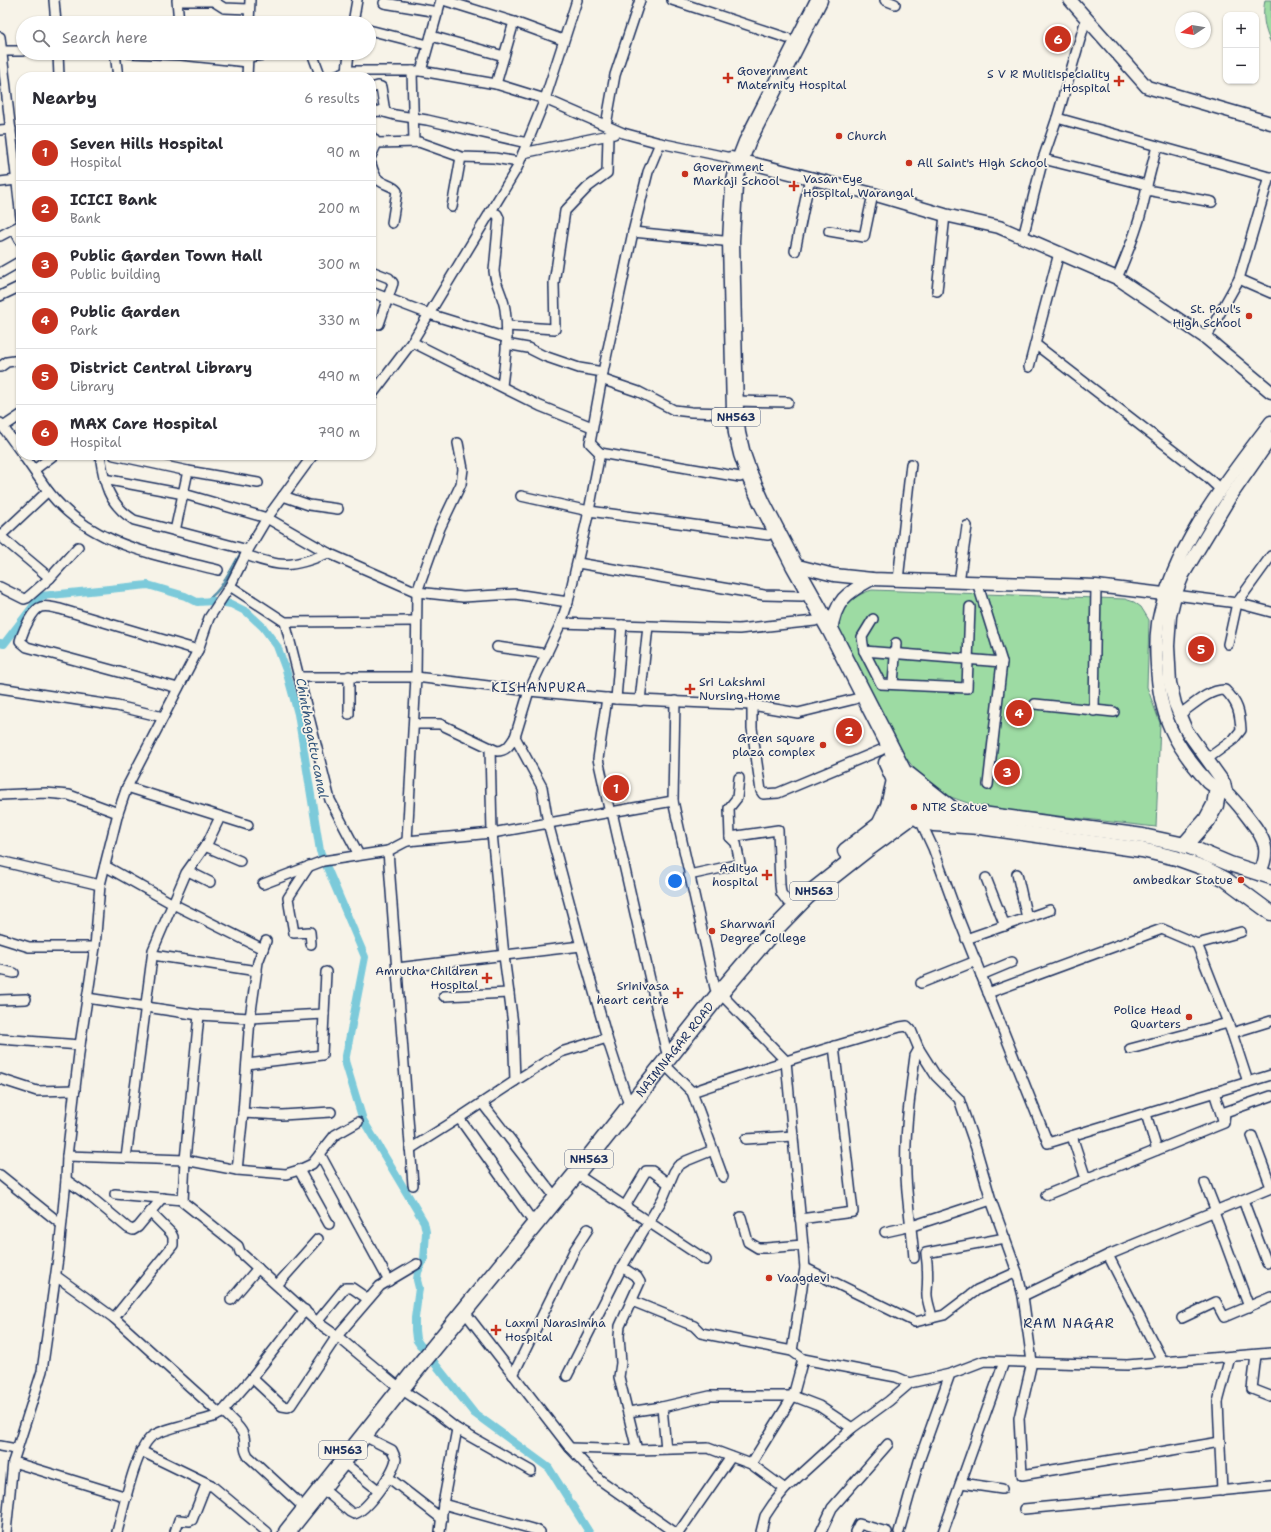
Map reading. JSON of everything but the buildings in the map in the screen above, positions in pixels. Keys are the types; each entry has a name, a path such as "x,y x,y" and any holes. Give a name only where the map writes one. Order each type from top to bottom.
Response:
{"highway":[{"name":"NH563","path":"809,0 787,38 742,133 736,159 732,218 731,407 728,435 740,477 768,535 816,621 881,750 899,776"},
{"name":"NH563","path":"718,991 765,926 787,901 814,877 880,824 916,809 831,631 794,565 762,503 742,454 731,407 723,241 723,210 726,183 736,159 761,114 819,0"},
{"path":"880,824 889,806 899,776 955,812"},
{"path":"1185,845 1207,820 1222,790"},
{"name":"NAIMNAGAR ROAD","path":"457,1318 576,1174 665,1057 718,991 806,896 916,809"},
{"name":"NH563","path":"287,1532 364,1436 417,1364 457,1318 531,1219 627,1099 665,1057"},
{"name":"NH563","path":"276,1532 299,1503 399,1387"}],"main road":[{"path":"916,809 982,814 1143,836 1185,845 1230,864 1265,876"},
{"path":"916,809 934,824 980,827 1142,850 1169,856 1204,868 1225,879 1271,913"},
{"path":"1258,904 1252,889 1254,880 1265,876"}],"street":[{"path":"54,0 55,16"},
{"path":"179,16 178,0 213,1 224,8 250,5 249,16"},
{"path":"354,16 357,0"},
{"path":"414,142 413,117 416,71 430,41 442,0 514,22 563,40"},
{"path":"376,388 412,342 519,162 545,99 577,0"},
{"path":"606,125 616,75 640,0"},
{"path":"672,0 787,38"},
{"path":"885,0 895,4"},
{"path":"1070,0 1147,87 1271,123"},
{"path":"384,3 438,12"},
{"path":"1023,237 1043,159 1057,118 1086,19"},
{"path":"496,84 514,22"},
{"path":"376,31 504,56"},
{"path":"0,37 4,101 15,133 16,180 0,182"},
{"path":"1,48 16,50"},
{"path":"58,60 59,72"},
{"path":"116,60 117,72"},
{"path":"247,72 248,60"},
{"path":"315,60 319,72"},
{"path":"348,60 347,71 416,71 496,84 545,99 623,133 660,143 810,177 945,215 999,227 1117,278 1206,338 1271,392"},
{"path":"376,87 378,86 382,89 385,112"},
{"path":"376,111 413,117 527,143"},
{"path":"1057,118 1270,177 1239,279 1206,338"},
{"path":"0,130 15,133"},
{"path":"523,153 623,133"},
{"path":"507,326 555,329 554,283 565,211 588,187 607,173 608,136"},
{"path":"376,140 419,142 461,157 494,158 519,162"},
{"path":"660,143 648,172 633,232 602,376 590,443 600,454 740,477"},
{"path":"1117,278 1136,231 1157,146"},
{"path":"452,207 461,157"},
{"path":"1043,159 1147,187 1212,202"},
{"path":"376,177 379,181 394,187 397,191 392,223"},
{"path":"795,251 810,177"},
{"path":"829,232 864,238 873,194"},
{"path":"490,212 497,214 499,218 494,271 495,279 502,296 507,326 507,341 502,386"},
{"path":"937,291 945,215"},
{"path":"0,236 16,228"},
{"path":"633,232 723,241"},
{"path":"1029,367 1059,253"},
{"path":"0,273 16,264"},
{"path":"376,273 392,280 388,299 379,324"},
{"path":"1239,279 1271,293"},
{"path":"0,296 16,288"},
{"path":"376,294 602,376 639,392 674,410 691,412 788,402"},
{"path":"412,342 540,406 592,427"},
{"path":"1035,344 1207,477 1221,490"},
{"path":"0,366 7,362 16,361"},
{"path":"16,418 2,425 16,445"},
{"path":"1222,790 1224,783 1186,730 1179,714 1170,684 1168,646 1170,595 1174,570 1190,538 1221,490 1271,422"},
{"path":"1265,876 1267,849 1265,840 1222,790 1208,783 1182,750 1167,722 1158,686 1156,647 1158,624 1170,595 1230,497 1271,438"},
{"path":"407,841 416,677 417,592 440,528 461,484 463,469 458,443"},
{"path":"414,724 440,724 497,751 504,751 515,737 529,691 547,654 568,602 578,563 600,454"},
{"path":"27,460 48,491 72,517 116,542 137,550 218,570"},
{"path":"34,470 47,460"},
{"path":"101,460 104,480 112,499 122,511 134,520 247,552 267,562 280,565 303,562 328,553"},
{"path":"137,460 188,471 258,483"},
{"path":"6,1532 13,1462 42,1371 56,1276 67,1156 80,1045 95,947 100,885 118,813 127,787 198,650 209,618 228,588 267,518 309,460"},
{"path":"898,580 911,464"},
{"path":"175,531 188,471"},
{"path":"104,480 184,494 267,518 328,553 417,592 463,597 515,594 568,602"},
{"path":"48,491 0,536 50,578"},
{"path":"283,496 309,505 338,509"},
{"path":"521,496 589,511 768,535"},
{"path":"959,582 967,526"},
{"path":"0,587 24,599 30,596 50,578 78,547"},
{"path":"1228,644 1237,603 1271,556"},
{"path":"578,563 764,595 802,596"},
{"path":"794,565 834,575 872,579 1096,586 1237,603 1271,612"},
{"path":"831,631 833,618 838,605 852,590 872,579"},
{"path":"977,582 1002,662 988,785"},
{"path":"1094,711 1096,586"},
{"path":"228,588 285,622 416,622"},
{"path":"178,688 27,647 20,641 20,638 35,610 40,607 47,606 198,650"},
{"path":"873,620 862,637 864,651 881,684 967,688 970,607"},
{"path":"560,623 739,629 816,621"},
{"path":"285,622 330,800 359,855"},
{"path":"622,625 611,698 598,759 665,1057 692,1092 723,1178"},
{"path":"640,701 648,626"},
{"path":"893,684 896,643"},
{"path":"497,647 547,654"},
{"path":"864,651 1002,662"},
{"path":"349,676 349,714"},
{"path":"299,677 416,677 529,691 640,701 752,706 798,713 855,699"},
{"path":"0,688 117,706 163,717"},
{"path":"1179,714 1209,694 1218,690 1225,690 1232,697 1240,713 1241,730 1233,740 1207,759"},
{"path":"675,702 673,801 689,874 718,991 786,1061 805,1268 792,1350"},
{"path":"1035,704 1114,712"},
{"path":"752,706 752,728 760,785 763,794 778,793 881,750"},
{"path":"515,737 542,787 548,823 581,946 607,1038 627,1099"},
{"path":"490,748 492,833 504,956 513,1024 515,1080"},
{"path":"689,874 740,864 736,843 730,837 729,808 737,798 739,778"},
{"path":"127,787 248,826"},
{"path":"0,795 46,793 69,795 118,813"},
{"path":"263,884 323,861 388,851 407,841 492,833 673,801"},
{"path":"916,809 933,848 966,939 1048,1144 1271,1075"},
{"path":"126,1158 153,950 188,871 206,846 220,817"},
{"path":"730,837 778,830 781,893 787,901"},
{"path":"1260,833 1271,843"},
{"path":"206,846 240,861"},
{"path":"388,851 413,1185"},
{"path":"0,861 100,885"},
{"path":"105,866 173,904 264,945 258,962 250,1018 237,1170"},
{"path":"310,866 288,898 294,933 310,932 311,944"},
{"path":"188,871 210,882"},
{"path":"1017,874 1027,918"},
{"path":"986,878 1006,926"},
{"path":"966,939 1050,910"},
{"path":"988,993 1162,929 1197,944 1241,932"},
{"path":"0,938 29,947 95,947"},
{"path":"1197,944 1232,1033 1248,1082"},
{"path":"397,968 581,946"},
{"path":"153,955 257,971"},
{"path":"921,984 976,961"},
{"path":"981,975 1012,962"},
{"path":"0,970 14,973"},
{"path":"247,1064 322,1055 326,972"},
{"path":"444,996 509,993"},
{"path":"87,998 199,1015 250,1018 324,1014"},
{"path":"0,1000 26,999"},
{"path":"199,1015 185,1160 183,1202 238,1246 240,1252 318,1322 399,1387 457,1429 531,1471"},
{"path":"1232,1033 1271,1021"},
{"path":"1130,1049 1228,1023"},
{"path":"692,1092 834,1046 907,1026 911,1030 919,1049 936,1076 959,1099 976,1148 991,1200 1006,1238 1017,1272 1023,1296 1032,1362 1019,1418 1022,1475 1220,1442"},
{"path":"410,1149 560,1052 607,1038"},
{"path":"0,1039 80,1045"},
{"path":"800,1219 853,1212 834,1046"},
{"path":"914,1258 906,1175 907,1125 915,1056 919,1049"},
{"path":"0,1079 37,1091 75,1090"},
{"path":"1214,1092 1224,1123"},
{"path":"1224,1123 1225,1112 1271,1096"},
{"path":"482,1103 552,1193"},
{"path":"243,1113 282,1116 331,1112"},
{"path":"1146,1114 1157,1150"},
{"path":"459,1118 531,1219"},
{"path":"67,1156 185,1160 237,1170 286,1174 312,1164 335,1135 358,1122"},
{"path":"1046,1195 1224,1123"},
{"path":"746,1139 793,1136"},
{"path":"1072,1136 1086,1179"},
{"path":"1023,1296 1108,1255 1271,1188 1252,1136"},
{"path":"567,1376 622,1267 650,1223 674,1172 678,1166 686,1161 713,1150"},
{"path":"320,1154 389,1281"},
{"path":"299,1170 329,1224"},
{"path":"625,1206 646,1171 652,1171 669,1184"},
{"path":"576,1174 706,1260"},
{"path":"0,1175 61,1224"},
{"path":"66,1180 92,1198 131,1230 135,1230 162,1198"},
{"path":"1205,1183 1249,1306"},
{"path":"115,1194 183,1200"},
{"path":"885,1232 912,1226 991,1200"},
{"path":"1243,1200 1267,1263"},
{"path":"114,1318 173,1246 173,1237 171,1233 150,1212"},
{"path":"741,1218 748,1242 758,1248 803,1245"},
{"path":"513,1375 575,1249 588,1229"},
{"path":"932,1318 927,1293 928,1270 926,1253 1006,1238"},
{"path":"277,1285 318,1239"},
{"path":"1108,1255 1164,1362"},
{"path":"252,1378 282,1406 288,1407 337,1336 380,1286 417,1264"},
{"path":"622,1267 637,1277 640,1282 620,1326 619,1336 622,1363 619,1377 637,1450"},
{"path":"231,1300 258,1268"},
{"path":"805,1268 915,1322 944,1315 977,1290 1017,1272"},
{"path":"56,1276 114,1318 243,1432 245,1440 244,1449 248,1456 299,1503"},
{"path":"318,1322 345,1288 352,1288 368,1300"},
{"path":"1182,1318 1216,1302 1224,1317 1271,1297"},
{"path":"632,1301 694,1326 701,1333 792,1350 803,1360 896,1377 910,1383"},
{"path":"117,1532 137,1459 148,1440 153,1435 222,1413 252,1378 305,1310"},
{"path":"457,1318 513,1375 570,1448 600,1480 674,1532"},
{"path":"761,1532 766,1516 773,1504 785,1490 852,1428 889,1401 910,1383 950,1374 984,1361 1126,1365 1271,1353"},
{"path":"1256,1354 1252,1389 1270,1396"},
{"path":"1222,1491 1218,1402 1230,1357"},
{"path":"751,1464 793,1396 803,1360"},
{"path":"943,1532 1004,1362"},
{"path":"899,1532 919,1462 950,1374"},
{"path":"628,1412 662,1407 710,1396 793,1396 819,1406 852,1428"},
{"path":"662,1407 666,1449"},
{"path":"440,1532 443,1504 457,1429"},
{"path":"322,1488 354,1514 361,1511 378,1490 396,1463 396,1458 394,1452 364,1436"},
{"path":"821,1532 832,1508 888,1444"},
{"path":"0,1446 16,1449"},
{"path":"570,1448 637,1450 708,1448 751,1464 785,1490"},
{"path":"141,1451 210,1485 267,1532"},
{"path":"679,1532 731,1457"},
{"path":"13,1462 127,1497"},
{"path":"343,1462 378,1490"},
{"path":"388,1477 442,1519"},
{"path":"960,1483 1002,1489"},
{"path":"175,1532 179,1520 190,1521 194,1517 205,1487 210,1485"},
{"path":"1024,1509 1271,1486"},
{"path":"443,1504 540,1532"},
{"path":"855,1532 859,1524 887,1532"}],"green space":[{"path":"1265,0 1271,0 1271,43 1264,22"},
{"path":"872,590 1125,599 1134,602 1141,607 1149,620 1147,687 1160,723 1156,827 979,807 948,796 931,784 906,758 840,634 840,618 847,606 858,596"}],"waterway":[{"path":"203,602 215,593 225,581 241,553"},
{"name":"Chinthagattu canal","path":"0,643 4,644 41,596 148,585 185,596 197,602 214,601 231,604 247,612 263,627 277,646 286,670 298,714 320,851 365,957 345,1061 363,1120 424,1222 426,1232 424,1259 418,1272 417,1280 419,1288 415,1318 416,1339 427,1351 436,1365 474,1413 549,1468 589,1532"}],"place":[{"name":"MAX Care Hospital","path":"1058,39"},
{"name":"Government Maternity Hospital","path":"728,78"},
{"name":"S V R Mulitispeciality Hospital","path":"1119,81"},
{"name":"Church","path":"839,136"},
{"name":"All Saint's High School","path":"909,163"},
{"name":"Government Markaji School","path":"685,174"},
{"name":"Vasan Eye Hospital, Warangal","path":"794,186"},
{"name":"St. Paul's High School","path":"1249,316"},
{"name":"District Central Library","path":"1201,649"},
{"name":"Sri Lakshmi Nursing Home","path":"690,689"},
{"name":"Public Garden","path":"1019,713"},
{"name":"ICICI Bank","path":"849,731"},
{"name":"Green square plaza complex","path":"823,745"},
{"name":"Public Garden Town Hall","path":"1007,772"},
{"name":"Seven Hills Hospital","path":"616,788"},
{"name":"NTR Statue","path":"914,807"},
{"name":"Aditya hospital","path":"767,875"},
{"name":"ambedkar Statue","path":"1241,880"},
{"name":"Sharwani Degree College","path":"712,931"},
{"name":"Amrutha Children Hospital","path":"487,978"},
{"name":"Srinivasa heart centre","path":"678,993"},
{"name":"Police Head Quarters","path":"1189,1017"},
{"name":"Vaagdevi","path":"769,1278"},
{"name":"Laxmi Narasimha Hospital","path":"496,1330"}],"district":[{"name":"KISHANPURA","path":"539,687"},
{"name":"RAM NAGAR","path":"1069,1323"}]}
